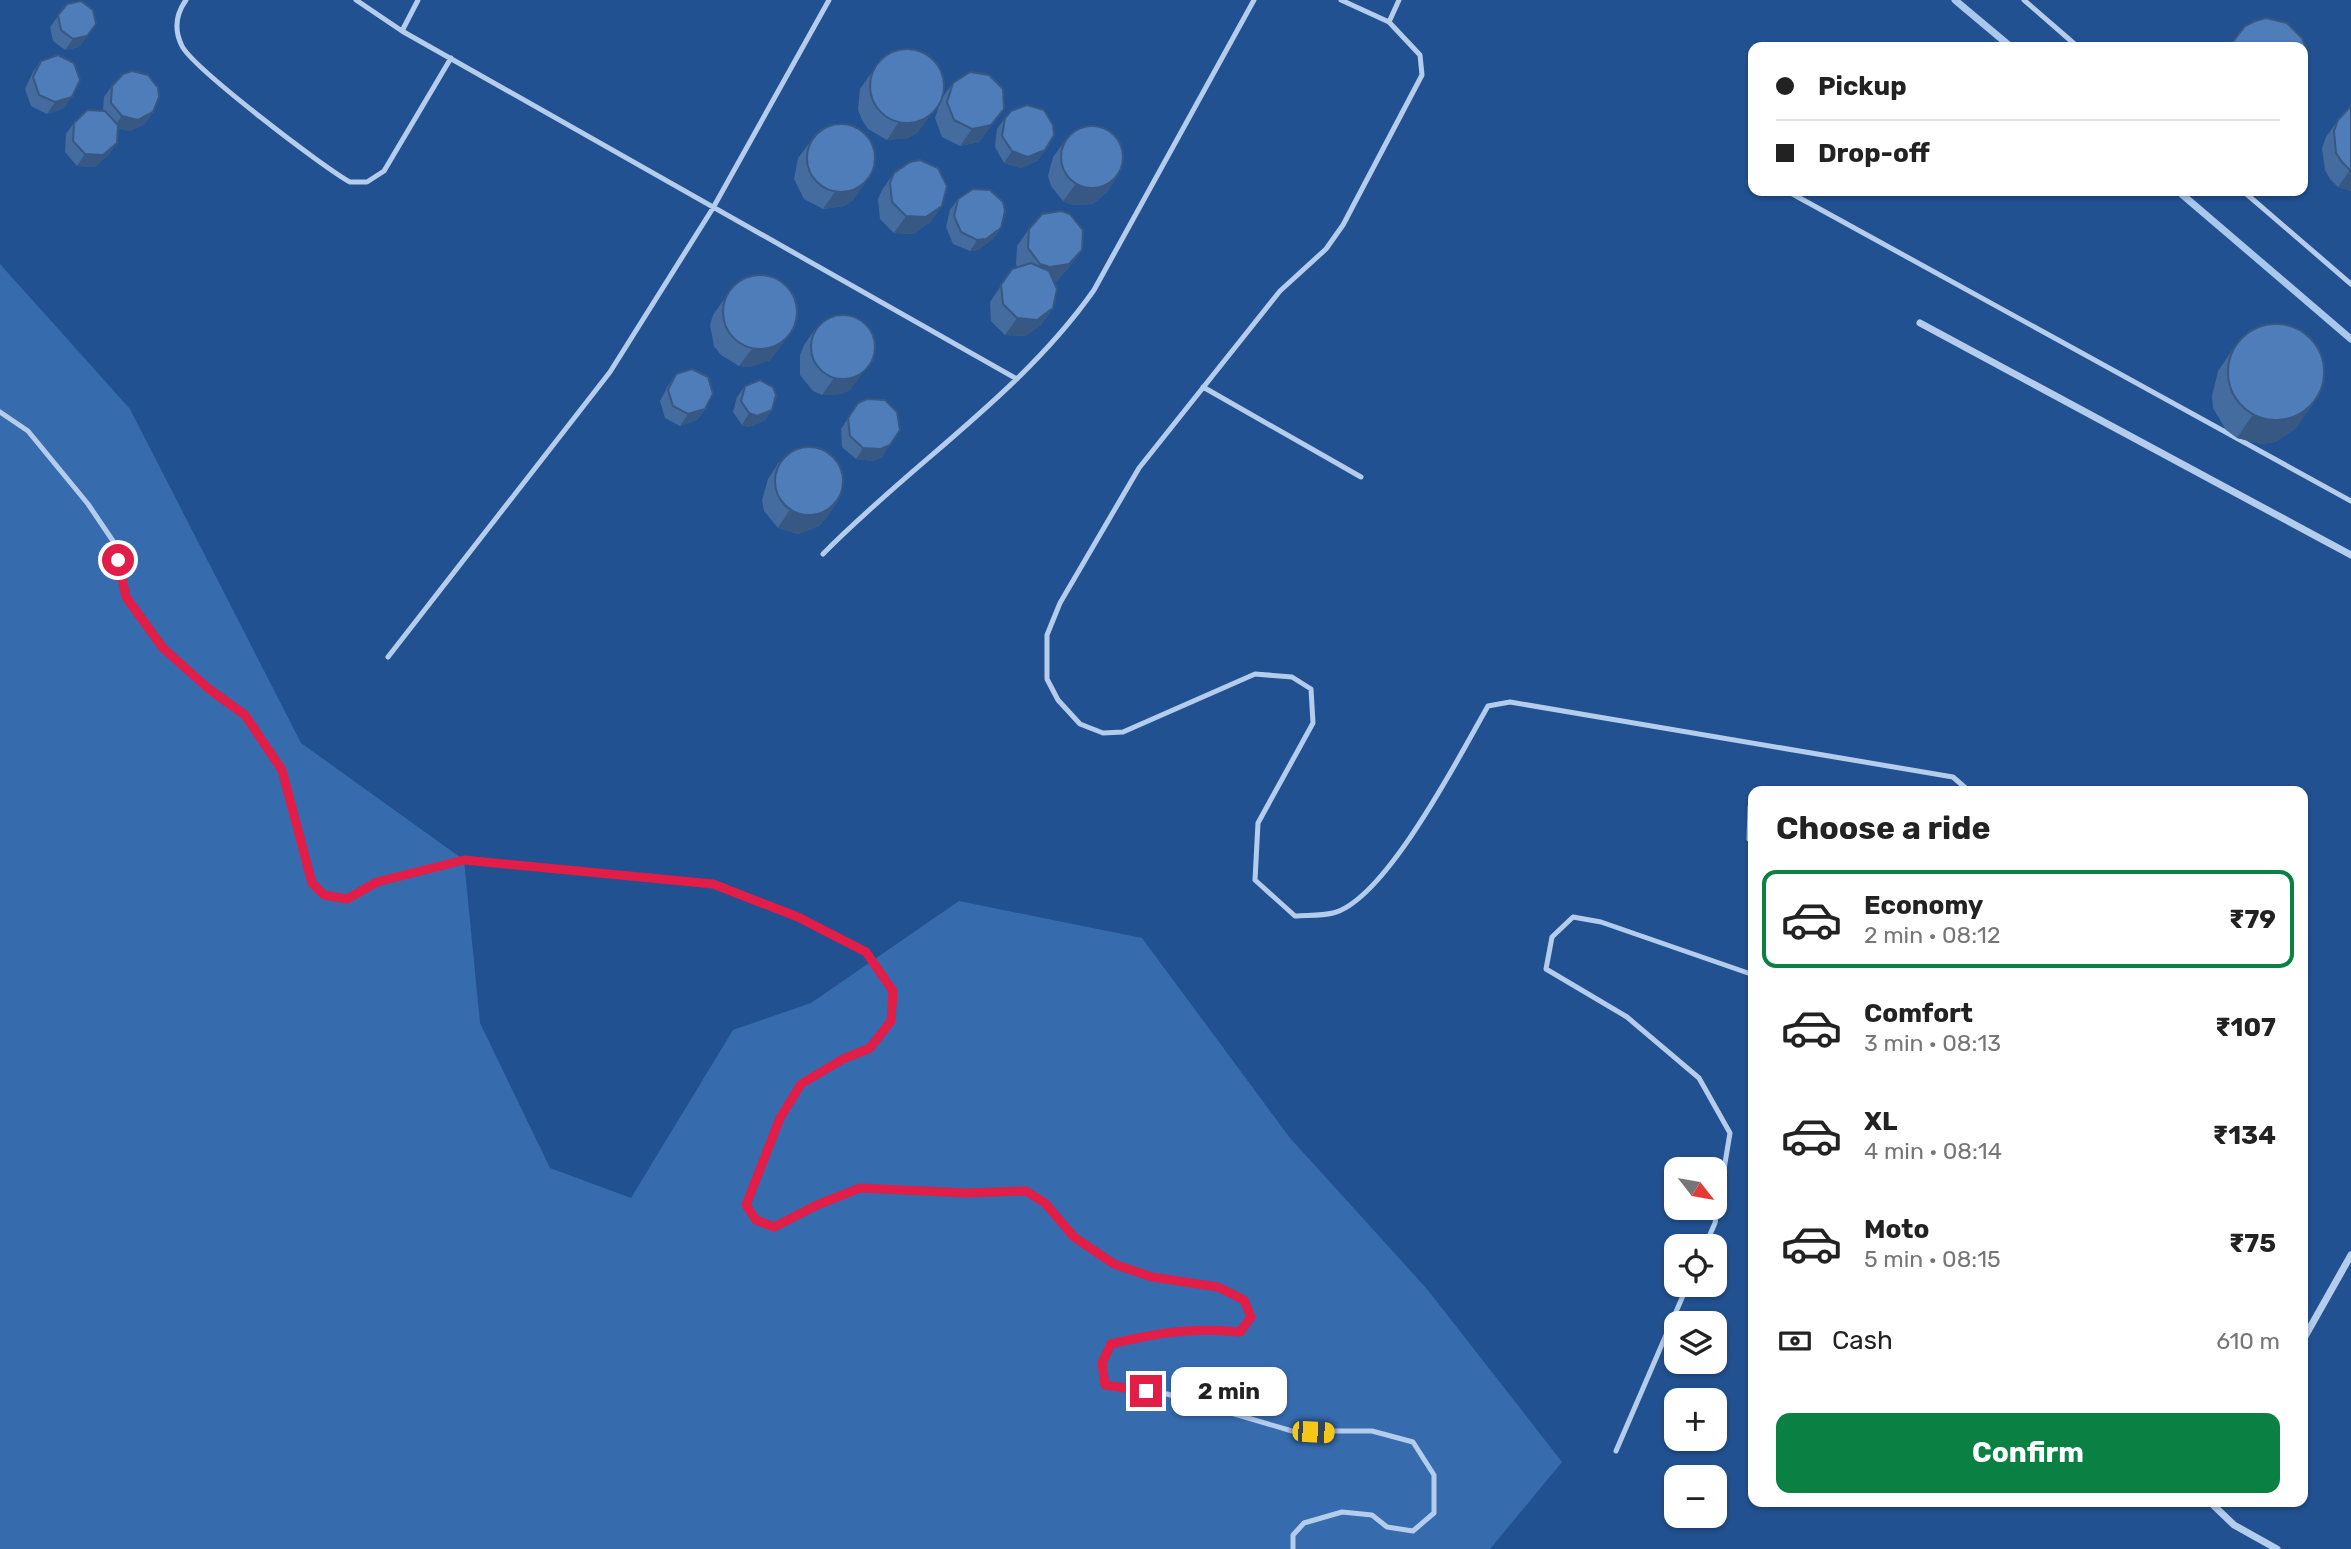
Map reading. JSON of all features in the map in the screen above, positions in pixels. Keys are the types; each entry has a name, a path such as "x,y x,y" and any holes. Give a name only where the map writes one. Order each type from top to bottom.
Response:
{"street":[{"path":"1920,323 2351,555"},
{"path":"2308,1331 2351,1255"},
{"path":"2215,1507 2234,1525 2277,1549"}],"lane":[{"path":"187,0 176,23 182,47 206,72 351,182 367,182 384,171 451,58"},
{"path":"356,0 402,31 1017,379"},
{"path":"402,31 418,0"},
{"path":"388,657 610,372 713,208 828,0"},
{"path":"823,554 1017,379 1067,328 1094,290 1254,0"},
{"path":"1341,0 1389,22 1420,55 1422,75 1343,225 1326,250 1280,291 1139,468 1060,603 1046,635 1047,678 1058,700 1080,724 1103,733 1123,732 1255,674 1292,677 1311,689 1313,723 1258,823 1255,880 1295,916 1334,913 1366,891 1418,828 1488,706 1510,702 1953,777 1963,786"},
{"path":"1389,22 1399,0"},
{"path":"2024,0 2072,42"},
{"path":"1796,196 2351,501"},
{"path":"2249,196 2351,284"},
{"path":"1203,387 1361,477"},
{"path":"0,412 28,431 88,504 113,541 126,597 163,648 209,689 245,715 282,770 312,883 324,895 347,899 377,882 464,860 713,884 798,917 866,952 893,991 891,1021 870,1048 843,1059 801,1084 780,1118 746,1205 756,1220 774,1227 817,1205 860,1188 966,1193 1026,1191 1045,1203 1074,1237 1114,1264 1152,1277 1218,1287 1244,1300 1251,1317 1240,1332 1200,1328 1151,1334 1111,1344 1102,1363 1105,1385 1167,1394 1292,1431 1372,1431 1413,1442 1434,1475 1434,1513 1413,1531 1387,1527 1372,1515 1342,1512 1304,1523 1293,1535 1293,1549"},
{"path":"1710,1234 1715,1223 1730,1133 1699,1078 1627,1017 1546,969 1552,937 1573,917 1601,922 1748,974"},
{"path":"1616,1451 1682,1297"}],"shaded area":[{"path":"0,264 130,409 301,743 464,860 480,1023 550,1168 631,1198 733,1030 811,1003 959,901 1142,938 1290,1138 1427,1289 1562,1462 1490,1549 0,1549"}],"building":[{"path":"81,1 93,10 96,24 87,36 73,39 61,30 58,15 67,4"},
{"path":"2266,18 2287,23 2304,42 2233,42 2245,26"},
{"path":"907,49 921,52 933,60 941,72 944,86 941,100 933,112 921,120 907,123 893,120 881,112 873,100 870,86 873,72 881,60 893,52"},
{"path":"58,55 74,63 80,80 72,97 55,102 39,95 33,77 41,61"},
{"path":"132,71 148,75 158,88 159,97 153,112 138,120 122,116 111,103 112,86 123,74"},
{"path":"970,72 989,75 1003,89 1004,109 991,125 972,129 954,120 947,102 953,83"},
{"path":"1027,105 1044,110 1053,125 1054,135 1045,150 1028,157 1012,151 1002,136 1005,118 1011,111"},
{"path":"2351,106 2351,171 2336,153 2334,131 2338,120"},
{"path":"87,110 105,111 118,125 117,143 103,155 85,154 73,141 74,123"},
{"path":"841,124 854,126 865,134 873,145 873,171 865,182 854,190 841,192 828,190 817,182 809,171 807,158 809,145 817,134 828,126"},
{"path":"1086,126 1098,126 1114,135 1121,145 1121,169 1114,179 1098,188 1086,188 1075,183 1066,174 1061,163 1061,151 1066,140 1075,131"},
{"path":"920,160 938,168 947,186 942,206 926,217 906,216 892,202 890,183 894,173 910,162"},
{"path":"973,189 990,190 1003,202 1005,211 1001,228 986,239 977,240 961,232 954,216 958,199"},
{"path":"1061,211 1070,214 1083,230 1082,250 1069,264 1050,267 1040,264 1028,248 1029,229 1042,214"},
{"path":"1031,263 1049,271 1057,289 1053,308 1037,320 1017,318 1003,304 1001,285 1012,269"},
{"path":"753,275 767,275 781,281 791,291 797,312 791,333 781,343 767,349 753,349 739,343 729,333 723,319 723,305 729,291 739,281"},
{"path":"843,315 855,317 866,324 873,335 873,359 866,370 855,377 843,379 831,377 820,370 813,359 811,347 813,335 820,324 831,317"},
{"path":"2267,324 2285,324 2303,332 2316,345 2324,363 2321,391 2303,412 2285,420 2267,420 2249,412 2236,399 2228,381 2228,363 2236,345 2249,332"},
{"path":"692,369 708,377 713,394 705,409 688,414 673,406 668,390 676,374"},
{"path":"760,380 773,387 776,395 772,410 757,416 749,413 741,401 745,386"},
{"path":"867,399 885,400 897,412 900,430 890,445 881,449 863,448 850,436 848,418 858,403"},
{"path":"816,447 837,462 843,474 841,494 833,505 816,515 802,515 785,505 777,494 775,474 785,457 796,449"}],"waterway":[{"path":"1955,0 2005,42"},
{"path":"2184,196 2351,339"}],"route":[{"path":"118,560 126,597 163,648 209,689 245,715 282,770 312,883 324,895 347,899 377,882 464,860 713,884 798,917 866,952 893,991 891,1021 870,1048 843,1059 801,1084 780,1118 746,1205 756,1220 774,1227 817,1205 860,1188 966,1193 1026,1191 1045,1203 1074,1237 1114,1264 1152,1277 1218,1287 1244,1300 1251,1317 1240,1332 1200,1328 1151,1334 1111,1344 1102,1363 1105,1385 1146,1391"}]}
